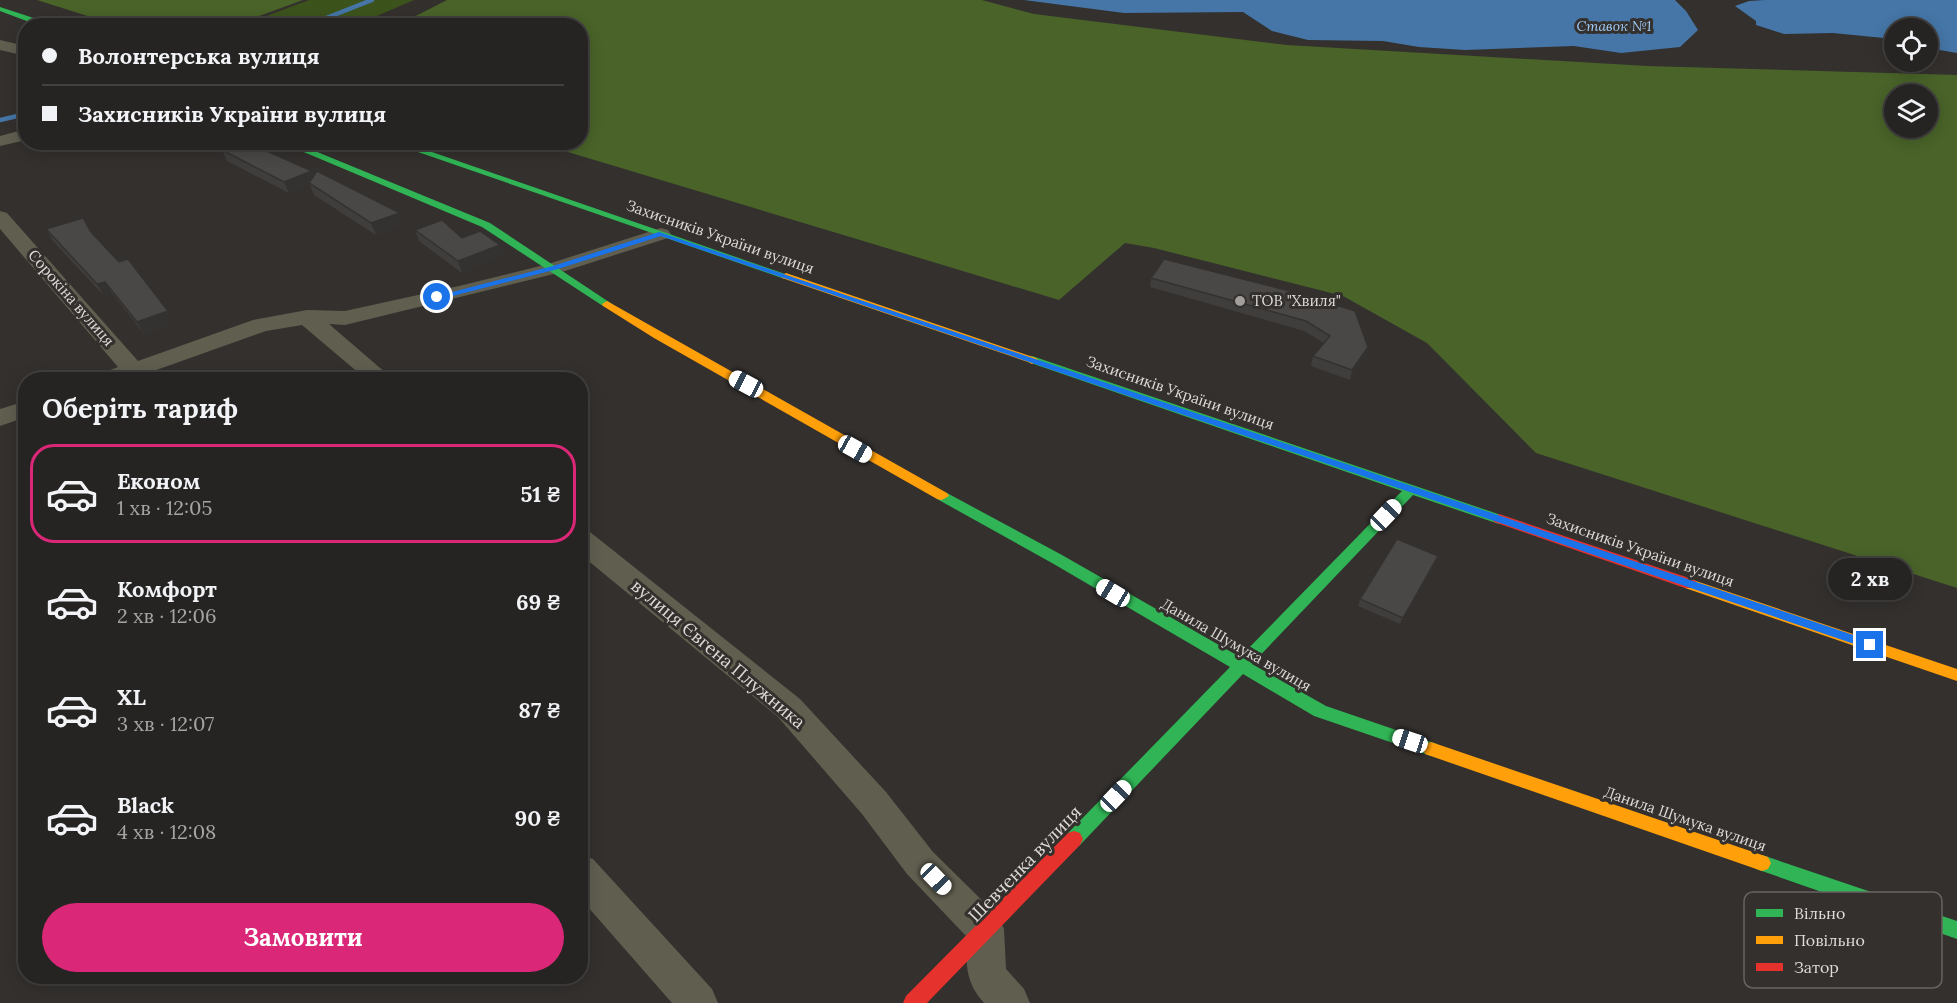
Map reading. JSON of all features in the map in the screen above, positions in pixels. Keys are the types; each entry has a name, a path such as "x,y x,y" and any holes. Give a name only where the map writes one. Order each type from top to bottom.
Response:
{"main road":[{"path":"4,13 21,18"},
{"name":"Данила Шумука вулиця","path":"303,150 486,225 555,268 642,328 746,384 836,438 1057,560 1240,668 1320,711 1846,892"},
{"name":"Захисників України вулиця","path":"416,150 1957,675"},
{"name":"Шевченка вулиця","path":"913,1003 1411,489"},
{"name":"Данила Шумука вулиця","path":"1942,925 1957,930"}],"street":[{"path":"0,45 18,49"},
{"path":"0,141 18,136"},
{"name":"Сорокіна вулиця","path":"5,228 135,372"},
{"path":"142,372 261,325 307,317 345,318 555,268 661,234"},
{"path":"307,317 372,372"},
{"path":"0,418 18,411"},
{"name":"вулиця Євгена Плужника","path":"588,545 789,708 874,803 920,862 985,929"},
{"path":"588,880 698,1003"},
{"path":"985,929 987,977 1010,1003"}],"green space":[{"path":"37,0 303,0 254,18 94,18"},
{"path":"309,0 414,0 372,18 261,18"},
{"path":"447,0 982,0 1034,14 1287,45 1647,66 1957,75 1957,588 1536,453 1427,343 1343,296 1154,248 1125,243 1059,300 561,150 588,150 588,18 412,18"}],"water":[{"name":"Ставок №1","path":"1024,0 1675,0 1686,11 1698,30 1680,47 1621,53 1574,46 1465,50 1419,47 1383,41 1308,40 1272,31 1243,12 1124,13"},
{"path":"1957,0 1957,53 1938,50 1938,18 1884,18 1884,38 1833,33 1784,34 1756,25 1756,21 1735,6 1749,1"}],"building":[{"path":"222,150 264,150 312,171 284,182"},
{"path":"317,171 400,213 371,223 309,183"},
{"path":"83,218 91,232 119,262 128,259 168,311 137,322 105,282 97,284 46,229"},
{"path":"442,220 462,238 480,231 500,245 458,261 415,230"},
{"path":"1164,259 1301,294 1355,311 1368,347 1352,370 1313,356 1330,336 1306,321 1151,278"},
{"path":"1397,539 1438,556 1403,618 1360,599"}],"waterway":[{"path":"326,18 372,0"},
{"path":"0,120 18,116"}],"traffic: fast":[{"path":"0,9 26,18"},
{"path":"303,150 486,225 607,304"},
{"path":"416,150 786,276"},
{"path":"1032,360 1499,519"},
{"path":"1074,839 1411,489"},
{"path":"942,496 1057,559 1320,711 1431,749"},
{"path":"1762,863 1846,892"},
{"path":"1942,925 1957,930"}],"traffic: slow":[{"path":"786,276 1032,360"},
{"path":"607,304 942,496"},
{"path":"1690,584 1957,675"},
{"path":"1431,749 1762,863"}],"traffic: jam":[{"path":"1499,519 1690,584"},
{"path":"913,1003 1074,839"}],"place":[{"name":"ТОВ \"Хвиля\"","path":"1240,301"}],"route":[{"path":"437,297 555,268 661,234 1870,645"}]}
